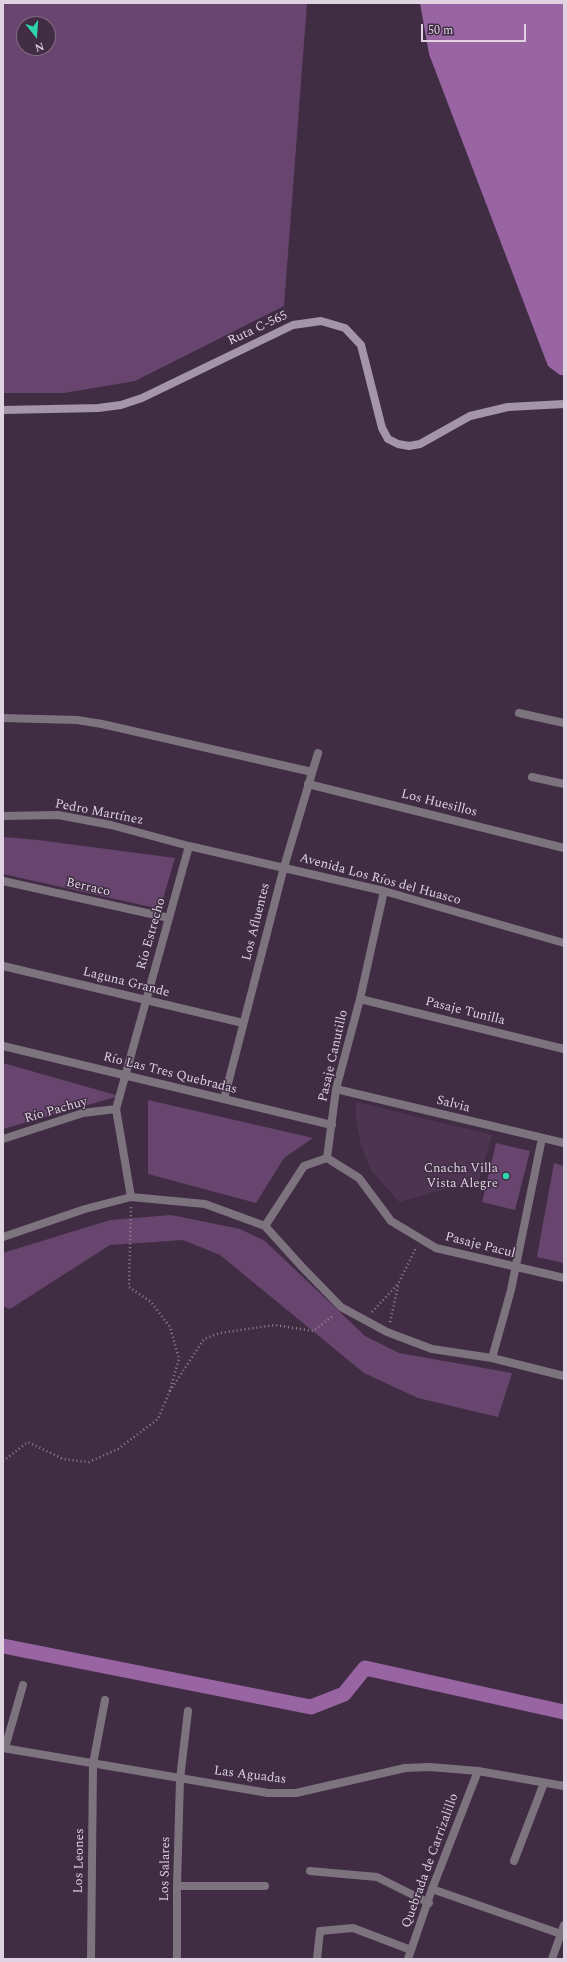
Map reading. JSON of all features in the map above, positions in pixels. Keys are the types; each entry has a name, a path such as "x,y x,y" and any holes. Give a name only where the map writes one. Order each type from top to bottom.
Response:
{"main road":[{"name":"Ruta C-565","path":"3,410 98,408 121,405 142,398 293,325 321,321 345,328 362,345 382,428 388,439 398,444 409,446 420,444 470,416 508,407 564,404"}],"street":[{"path":"518,713 564,723"},
{"path":"3,718 77,720 102,724 312,772"},
{"name":"Los Afluentes","path":"224,1099 284,867 318,753"},
{"path":"532,776 564,784"},
{"name":"Los Huesillos","path":"308,784 564,848"},
{"name":"Pedro Martínez","path":"3,816 58,815 111,826 189,846"},
{"name":"Avenida Los Ríos del Huasco","path":"189,846 384,891 564,943"},
{"name":"Río Estrecho","path":"127,1076 189,846"},
{"name":"Berraco","path":"3,882 169,918"},
{"name":"Pasaje Canutillo","path":"327,1158 336,1089 360,999 384,891"},
{"name":"Laguna Grande","path":"3,966 243,1023"},
{"name":"Pasaje Tunilla","path":"360,999 564,1049"},
{"name":"Río Las Tres Quebradas","path":"3,1046 332,1125"},
{"path":"127,1076 116,1109 131,1196"},
{"name":"Salvia","path":"336,1089 564,1143"},
{"name":"Río Pachuy","path":"3,1139 83,1114 116,1109"},
{"path":"492,1358 516,1267 542,1138"},
{"path":"265,1226 304,1166 327,1158"},
{"name":"Pasaje Pacul","path":"327,1158 359,1178 391,1221 436,1248 564,1278"},
{"path":"3,1237 85,1209 131,1196 205,1204 265,1226 341,1307 387,1332 432,1349 492,1358 564,1376"},
{"path":"4,1748 23,1685"},
{"name":"Los Leones","path":"91,1959 93,1764 105,1700"},
{"name":"Los Salares","path":"177,1959 177,1886 180,1779 188,1711"},
{"name":"Las Aguadas","path":"4,1748 268,1793 296,1793 404,1768 430,1767 478,1771 564,1786"},
{"name":"Quebrada de Carrizalillo","path":"408,1959 432,1889 478,1771"},
{"path":"514,1861 544,1783"},
{"path":"310,1871 377,1877 428,1903"},
{"path":"177,1886 265,1886"},
{"path":"432,1889 561,1934"},
{"path":"552,1959 564,1925"},
{"path":"317,1959 320,1931 352,1928 411,1950"}],"path":[{"path":"3,1461 28,1442 63,1459 90,1462 118,1449 158,1419 169,1393 179,1359 170,1326 151,1302 129,1287 131,1196"},
{"path":"387,1332 398,1284 421,1238"},
{"path":"365,1320 398,1284"},
{"path":"169,1393 204,1339 220,1332 275,1325 313,1331 341,1307"}],"shaded area":[{"path":"3,3 307,3 284,306 135,381 64,393 3,393"},
{"path":"420,3 564,3 564,375 560,375 548,366 429,54"},
{"path":"3,837 38,840 175,858 160,909 3,874"},
{"path":"3,1063 119,1096 3,1129"},
{"path":"148,1100 313,1138 284,1158 256,1203 148,1174"},
{"path":"356,1102 492,1135 479,1180 399,1202 371,1170 361,1144 356,1121"},
{"name":"Cnacha Villa Vista Alegre","path":"496,1143 530,1151 515,1210 482,1202"},
{"path":"554,1163 564,1166 564,1263 537,1257"},
{"path":"171,1215 240,1229 265,1241 365,1336 399,1353 512,1373 498,1417 418,1398 364,1373 220,1255 183,1240 110,1245 10,1309 3,1306 3,1253 110,1220"}],"waterway":[{"path":"3,1646 311,1707 344,1694 365,1668 564,1712"}],"place":[{"name":"Cnacha Villa Vista Alegre","path":"506,1176"}]}
